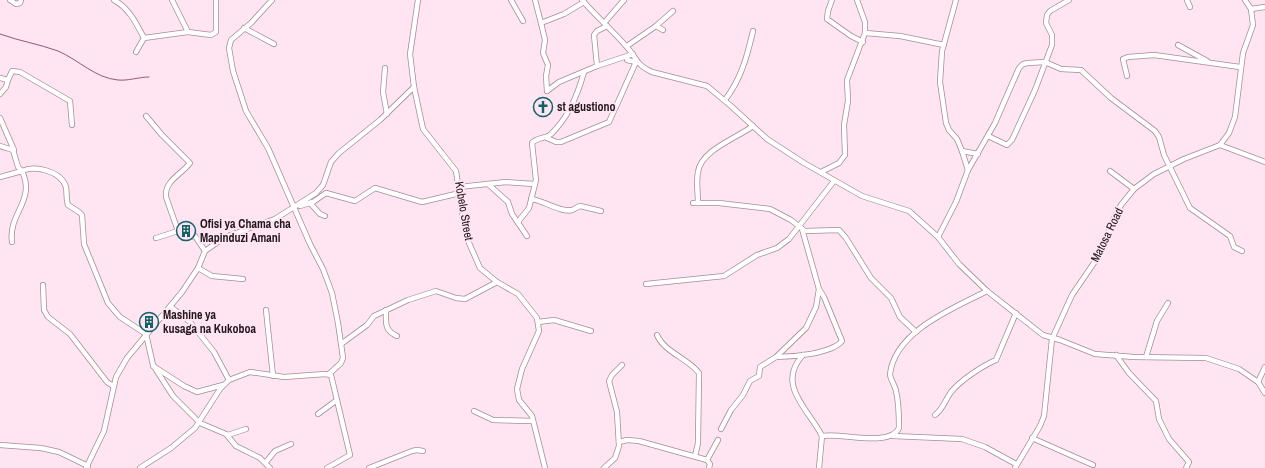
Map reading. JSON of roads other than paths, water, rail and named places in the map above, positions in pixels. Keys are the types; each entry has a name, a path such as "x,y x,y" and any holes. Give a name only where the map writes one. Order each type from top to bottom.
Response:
{"street":[{"path":"10,0 16,4 20,3 21,0"},
{"path":"114,0 122,5 129,13 144,38"},
{"path":"172,0 188,32"},
{"path":"144,38 188,32 211,35 215,34 216,0"},
{"path":"140,468 182,440 200,423 208,406 223,385 229,380 250,372 284,377 329,374 342,361 338,318 325,273 268,148 246,111 233,71 228,48 231,40 251,23 272,0"},
{"name":"Kobelo Street","path":"418,0 410,54 414,87 423,130 427,137 454,166 457,174 466,236 476,260 484,272 497,282 518,294 537,318 538,322"},
{"path":"510,0 523,21"},
{"path":"535,0 545,40 543,53 548,65 546,90 559,82 597,66 621,58 634,57"},
{"path":"597,66 594,35 624,0"},
{"path":"832,0 827,18 851,36 863,42"},
{"path":"820,172 839,163 845,155 844,125 848,101 847,80 863,42 865,33 865,22 857,0"},
{"path":"956,0 944,44 940,82 946,123 949,130 957,139 968,170"},
{"path":"988,136 1003,144 1007,145 1010,143 1035,90 1053,43 1046,22 1047,15 1050,11 1068,0"},
{"path":"1187,0 1190,7"},
{"path":"1245,0 1251,9 1253,25 1240,67 1234,117 1229,133 1220,146 1265,162"},
{"path":"541,23 560,16 583,1 627,46 634,57 652,72 707,86 725,100 767,139 834,181 862,196 905,208 922,221 938,237 959,264 987,291 1043,336 1060,340 1095,354 1206,358 1239,369 1258,382 1265,393"},
{"path":"1251,9 1265,7"},
{"path":"627,46 656,26 673,11"},
{"path":"656,26 663,30"},
{"path":"244,28 274,44"},
{"path":"725,100 738,80 748,57 753,31"},
{"path":"865,33 900,36 944,44"},
{"path":"136,52 144,38"},
{"path":"1178,45 1207,61"},
{"path":"1127,76 1123,61 1125,57 1154,55 1207,61 1240,67"},
{"path":"545,137 556,142 561,142 608,122 634,57"},
{"path":"621,58 627,60 634,57"},
{"path":"938,237 956,202 968,170 988,136 1019,68 1023,64 1045,62 1061,69 1081,70 1112,98 1148,125 1158,137 1164,155 1190,208 1230,236 1234,247 1242,251"},
{"path":"385,68 383,92 387,114"},
{"path":"0,94 6,87 12,72 20,72 70,101 72,125"},
{"path":"518,222 529,208 536,180 532,146 533,141 551,134 572,105 584,72"},
{"path":"0,78 8,80"},
{"path":"0,445 41,448 59,452 87,467 104,431 113,386 120,369 146,334 171,307 198,268 204,251 225,237 275,219 316,193 323,186 331,162 339,153 387,114 414,87"},
{"path":"146,116 162,135 190,163 173,179 166,191 166,197 178,231 183,238 196,236 204,251"},
{"path":"0,118 14,152 18,167 22,171 26,180 25,199 11,227 12,242"},
{"path":"753,126 737,137 717,147 701,163 697,174 696,204 719,203 770,209 791,220 800,228 816,231 834,229 844,234 871,278 886,292 900,317 916,332"},
{"path":"0,146 11,149 14,152"},
{"name":"Matosa Road","path":"1016,466 1040,426 1044,416 1052,339 1072,295 1103,248 1114,218 1134,189 1154,174 1220,146"},
{"path":"962,151 978,154"},
{"path":"0,177 29,168 41,169 59,177 66,187 68,205 82,215 84,244 108,303 120,317 146,334 153,365 173,396 200,423 228,436 240,448 266,462 270,468"},
{"path":"1110,171 1134,189"},
{"path":"646,284 724,276 757,255 782,245 800,228 834,181"},
{"path":"459,187 506,182 534,184"},
{"path":"487,184 505,197 512,214 527,236"},
{"path":"294,207 310,203 326,193 355,201 375,188 422,202 460,193"},
{"path":"531,199 539,200 562,210 571,210 580,206 601,212"},
{"path":"310,203 320,214 325,216"},
{"path":"776,358 803,355 835,346 842,341 824,297 819,289 800,228"},
{"path":"156,238 178,231"},
{"path":"198,268 212,276 244,278"},
{"path":"341,344 366,325 374,316 408,300 436,291 456,298 465,299 497,282"},
{"path":"43,286 44,310 48,316 70,334 107,382 113,386"},
{"path":"721,429 731,410 743,395 750,381 759,376 760,367 776,358 790,342 806,328 816,307 819,289"},
{"path":"893,436 899,428 899,416 896,391 890,373 898,351 916,332 932,320 987,291"},
{"path":"1146,357 1157,322 1168,303"},
{"path":"171,307 190,322 214,352 229,380"},
{"path":"266,310 273,376"},
{"path":"386,310 386,328 389,332 397,336"},
{"path":"935,415 945,404 953,389 972,374 977,373 984,365 996,360 1016,313"},
{"path":"545,468 533,421 529,410 519,400 517,389 522,369 539,331 538,322 554,320 592,331"},
{"path":"657,335 672,351 695,368 699,373 700,394 698,443 694,456"},
{"path":"803,355 795,366 794,390 807,416 822,436 819,468"},
{"path":"1116,355 1129,373 1156,401 1160,419 1169,439 1189,462 1186,468"},
{"path":"153,365 184,386 197,392 223,385"},
{"path":"604,468 615,458 620,442 617,412 609,381 612,375 622,365"},
{"path":"1258,382 1265,367"},
{"path":"327,468 350,455 333,379 329,374"},
{"path":"318,414 337,400"},
{"path":"474,411 493,420 533,421"},
{"path":"228,436 246,429"},
{"path":"822,436 834,434 866,438 893,436 962,439 985,447 1016,466"},
{"path":"1032,438 1093,465"},
{"path":"620,442 627,440 638,441 656,445 674,452 694,456 707,460 710,464 709,468"},
{"path":"707,460 718,440"},
{"path":"266,462 275,452 291,444"},
{"path":"370,468 412,451 423,451"}],"waterway":[{"path":"0,34 58,51 94,72 110,79 122,80 149,77"}],"place":[{"name":"st agustiono","path":"543,107"},
{"name":"Ofisi ya Chama cha Mapinduzi Amani","path":"186,231"},
{"name":"Mashine ya kusaga na Kukoboa","path":"149,322"}]}
